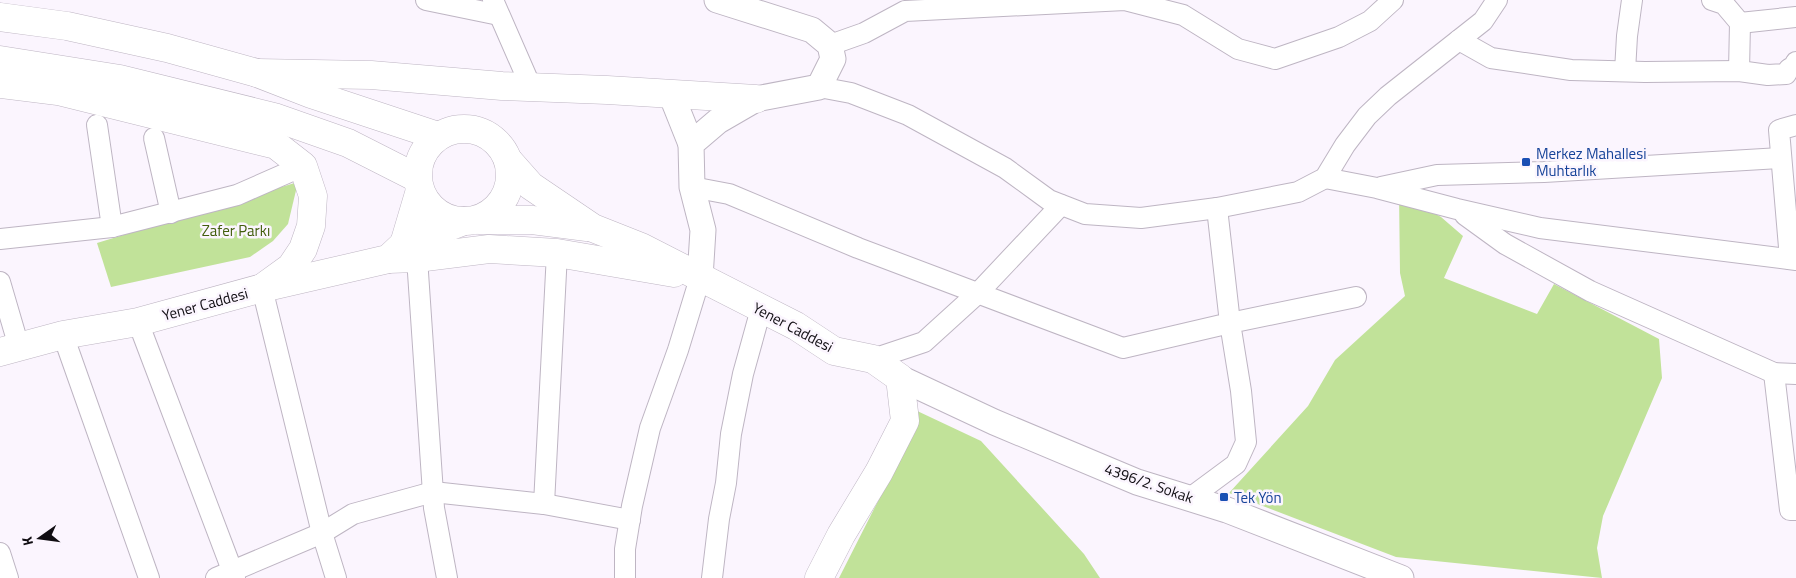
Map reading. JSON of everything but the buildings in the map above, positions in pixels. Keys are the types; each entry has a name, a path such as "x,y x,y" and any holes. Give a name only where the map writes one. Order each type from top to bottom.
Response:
{"main road":[{"path":"0,17 67,26 167,48 257,73 312,94 438,136"},
{"path":"0,60 120,79 274,117 348,143 419,184 425,201 433,210 443,217 455,221 471,220 490,214 506,196 510,185 508,160 503,150 495,140 473,130 449,131 438,136 422,154 418,166 419,184 403,254 489,249 557,253 700,278"},
{"path":"257,73 371,76 756,99"},
{"path":"0,84 58,91 276,145 303,166 313,196 311,226 303,249 292,266 262,288"},
{"name":"Yener Caddesi","path":"508,160 531,186 593,228 641,247 796,326 834,350 873,359 900,378"},
{"name":"Yener Caddesi","path":"10,350 63,335 138,322 262,288 403,254 471,220 532,220 593,228"},
{"path":"819,578 905,421 900,378"}],"street":[{"path":"426,0 496,7 531,87"},
{"path":"717,0 812,30 830,45 833,59 819,87"},
{"path":"830,45 864,34 905,11 1125,0 1183,15 1238,49 1275,59 1347,33 1370,21 1394,0"},
{"path":"691,144 718,121 756,99 819,87 851,93 908,114 1005,168 1049,200 1085,214 1141,218 1218,208 1298,192 1325,178 1345,145 1367,116 1388,96 1482,21 1497,0"},
{"path":"1625,72 1632,0"},
{"path":"1712,0 1724,4 1740,23 1739,71"},
{"path":"1740,23 1796,17 1793,0"},
{"path":"1459,40 1491,58 1571,70 1625,72 1739,71 1768,76 1786,74 1796,62"},
{"path":"625,578 630,520 650,428 678,350 700,278 702,230 692,187 691,144 671,94"},
{"path":"97,125 112,227"},
{"path":"1325,178 1377,188 1540,228 1793,259 1779,130 1796,125"},
{"path":"154,138 171,213"},
{"path":"1377,188 1437,175 1544,172 1781,158"},
{"path":"0,238 112,227 171,213 237,194 303,166"},
{"path":"692,187 729,194 858,248 1123,348 1230,322 1356,297"},
{"path":"873,359 924,342 978,293 1061,205"},
{"path":"1190,498 1236,464 1246,442 1241,391 1230,322 1218,208"},
{"path":"1457,209 1505,244 1590,291 1774,373 1796,374"},
{"path":"544,504 557,253"},
{"path":"403,254 434,508 447,578"},
{"path":"0,282 10,350"},
{"path":"262,288 322,533 336,578"},
{"path":"712,578 731,434 743,374 761,309"},
{"path":"138,322 228,576 322,533 353,514 433,492 544,504 630,520"},
{"path":"63,335 149,578"},
{"path":"1774,373 1790,510 1796,510"},
{"name":"4396/2. Sokak","path":"900,378 994,422 1137,482 1227,510 1401,578"},
{"path":"0,553 8,578"}],"green space":[{"name":"Zafer Parkı","path":"298,182 288,224 273,241 250,257 111,287 97,243"},
{"path":"1399,193 1441,217 1463,236 1444,278 1537,314 1554,284 1659,339 1662,378 1603,516 1597,548 1602,578 1396,557 1229,493 1308,406 1335,360 1405,296 1400,273"},
{"path":"913,409 981,441 1084,554 1100,578 839,578 910,438"}],"place":[{"name":"Merkez Mahallesi Muhtarlık","path":"1526,162"},
{"name":"Tek Yön","path":"1224,497"}]}
